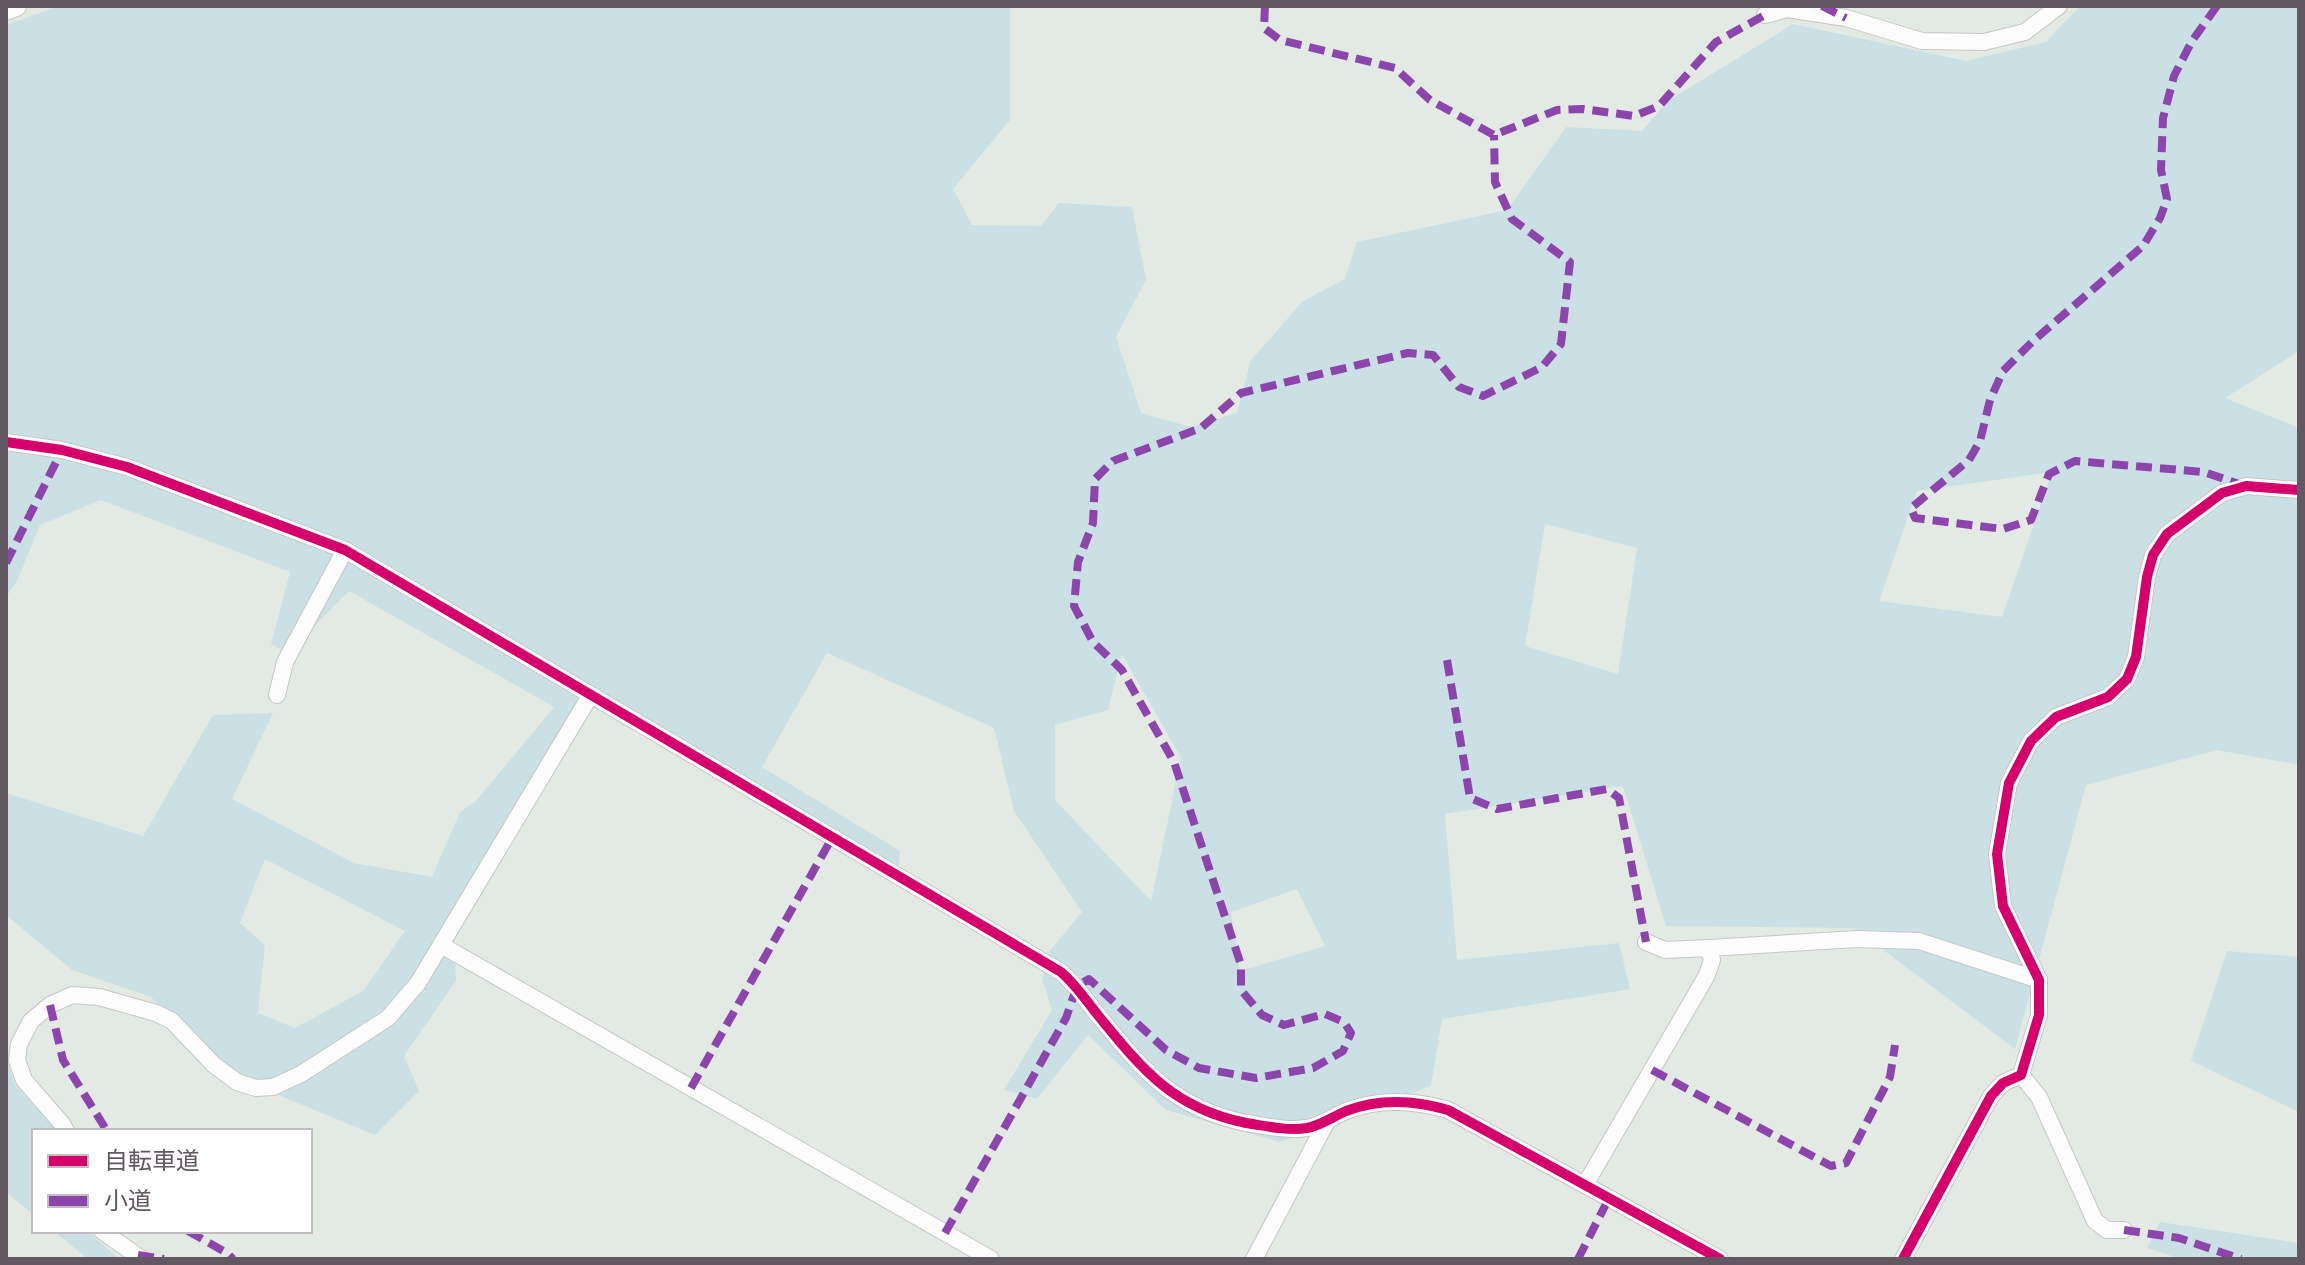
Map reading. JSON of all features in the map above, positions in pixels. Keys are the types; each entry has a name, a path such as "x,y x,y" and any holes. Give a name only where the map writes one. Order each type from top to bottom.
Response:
{"street":[{"path":"6,10 16,6"},
{"path":"1765,15 1787,9 1846,18 1922,41 1984,42 2025,32 2059,6"},
{"path":"6,442 62,450 127,467 345,550 1061,972 1077,986 1129,1053 1166,1089 1192,1106 1221,1118 1272,1128 1303,1128 1326,1123 1344,1112 1377,1101 1422,1102 1448,1110 1720,1259"},
{"path":"1903,1259 1991,1096 2003,1083 2021,1075 2039,1015 2039,980 2003,906 1997,854 2009,783 2031,741 2056,717 2108,697 2127,679 2136,657 2153,555 2167,534 2222,493 2246,486 2299,490"},
{"path":"277,695 285,662 345,550"},
{"path":"65,1129 24,1080 12,1043 50,1005 72,995 99,997 156,1013 172,1021 214,1065 237,1082 256,1088 273,1087 301,1074 388,1018 418,983 590,696"},
{"path":"1646,942 1665,950 1857,939 1919,941 2039,980"},
{"path":"441,945 991,1259"},
{"path":"1585,1185 1707,975 1712,960 1709,948"},
{"path":"2021,1075 2039,1097 2095,1221 2107,1230 2124,1230"},
{"path":"1254,1259 1326,1123"},
{"path":"105,1233 142,1259"}],"shaded area":[{"path":"59,6 1010,6 1010,120 953,189 972,225 1041,226 1059,203 1132,207 1146,280 1116,337 1141,413 1191,427 1237,413 1251,360 1303,301 1345,279 1357,242 1507,210 1566,127 1642,131 1668,101 1793,24 1966,61 2046,42 2080,6 2299,6 2299,351 2225,398 2299,428 2299,765 2217,750 2086,785 2015,1049 1854,928 1666,926 1623,786 1445,814 1457,960 1619,943 1630,989 1442,1019 1431,1086 1280,1142 1166,1110 1088,1035 1037,1099 1004,1090 1052,1010 1042,979 1049,952 1082,912 1014,811 994,728 827,653 762,767 900,851 899,865 829,842 594,692 453,919 456,981 404,1056 419,1091 375,1135 220,1071 151,997 72,970 6,915 6,793 143,836 213,715 273,713 232,799 354,863 432,877 460,812 476,801 554,707 349,591 288,653 271,644 290,572 101,500 40,525 16,583 6,597 6,25","holes":["2052,472 2002,617 1879,601 1917,491","1545,524 1637,548 1618,674 1525,646","1122,654 1181,758 1151,901 1055,800 1055,725 1108,710","265,859 405,931 363,991 295,1028 258,1013 265,945 240,923","1297,889 1325,946 1240,971 1231,912"]},
{"path":"2227,951 2299,957 2299,1112 2191,1061"},
{"path":"6,1055 15,1085 55,1129 32,1129 32,1213 6,1192"},
{"path":"2160,1222 2299,1243 2299,1259 2181,1259 2147,1248"},
{"path":"56,1233 89,1233 120,1259 88,1259"}],"marked path":[{"path":"1265,6 1264,28 1280,40 1395,68 1430,100 1494,135 1557,110 1583,109 1634,116 1659,106 1716,42 1765,15"},
{"path":"1822,6 1846,18"},
{"path":"2217,6 2192,41 2174,76 2163,118 2161,170 2167,199 2160,218 2143,246 2003,371 1990,400 1980,441 1969,460 1911,508 1915,518 2003,529 2031,520 2049,474 2075,461 2204,472 2242,485"},
{"path":"945,1233 1066,1018 1077,986 1089,979 1166,1050 1199,1068 1256,1078 1313,1068 1343,1051 1351,1033 1344,1022 1325,1014 1284,1025 1262,1015 1241,990 1241,965 1174,762 1122,670 1093,642 1074,606 1078,562 1093,523 1095,479 1113,461 1201,428 1241,393 1408,353 1433,355 1459,387 1483,396 1542,367 1561,344 1570,262 1512,219 1495,182 1494,135"},
{"path":"6,563 62,450"},
{"path":"1447,660 1470,798 1497,809 1607,789 1619,798 1646,942"},
{"path":"691,1088 832,838"},
{"path":"50,1005 63,1060 106,1129"},
{"path":"1652,1070 1831,1166 1846,1163 1890,1077 1895,1045"},
{"path":"1578,1259 1609,1198"},
{"path":"2124,1230 2179,1238 2241,1259"},
{"path":"192,1233 233,1259"},
{"path":"138,1255 164,1259"}],"cycle path":[{"path":"6,442 62,450 127,467 345,550 1061,972 1144,1069 1178,1096 1198,1107 1246,1123 1292,1129 1312,1127 1346,1111 1384,1102 1410,1102 1448,1110 1720,1259"},
{"path":"1903,1259 1991,1096 2003,1083 2021,1075 2039,1015 2039,980 2003,906 1997,854 2009,783 2031,741 2056,717 2108,697 2127,679 2136,657 2153,555 2167,534 2222,493 2246,486 2299,490"}]}
